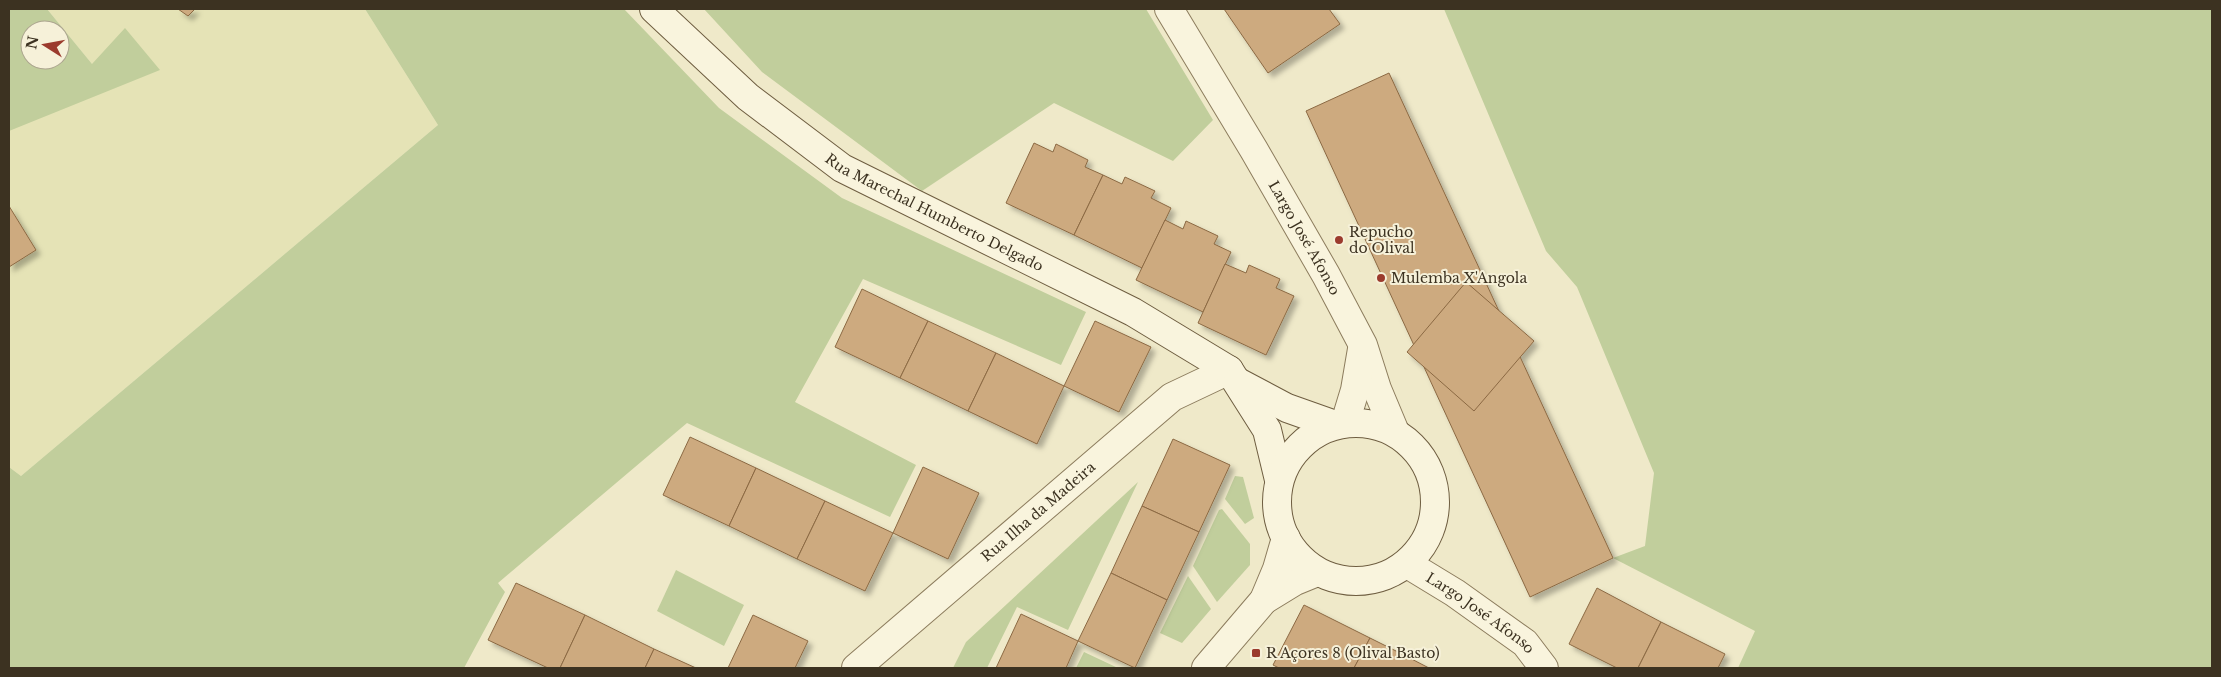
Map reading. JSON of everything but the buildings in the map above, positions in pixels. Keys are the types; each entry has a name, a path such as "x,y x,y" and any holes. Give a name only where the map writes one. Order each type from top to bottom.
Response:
{"street":[{"name":"Rua Marechal Humberto Delgado","path":"654,9 748,97 842,168 1133,312 1287,408 1340,424"},
{"name":"Largo José Afonso","path":"1170,9 1245,133 1326,275 1363,345 1377,389 1395,432"},
{"path":"1340,424 1355,390 1363,345"},
{"name":"Rua Marechal Humberto Delgado","path":"1233,376 1267,430 1279,480"},
{"name":"Rua Ilha da Madeira","path":"856,668 1172,397 1233,376"},
{"path":"1370,423 1395,432 1415,448 1429,470 1435,495 1433,521 1423,545 1409,565 1385,576 1362,581 1340,580 1318,572 1299,558 1286,538 1278,516 1279,480 1296,450 1310,437 1340,424 1370,423"},
{"path":"1206,668 1264,600 1277,569 1286,538"},
{"name":"Largo José Afonso","path":"1409,565 1455,594 1525,643 1544,668"},
{"path":"1264,600 1295,581 1318,572"}],"shaded area":[{"path":"47,9 365,9 438,125 21,476 9,467 9,131 92,64 70,37 70,20 56,20"}],"green space":[{"path":"9,9 47,9 56,20 20,20 20,70 70,70 70,37 92,64 125,28 160,70 9,131"},
{"path":"365,9 624,9 719,108 842,198 1086,312 1061,365 863,279 795,402 916,465 890,517 687,423 498,583 505,592 464,668 9,668 9,467 21,476 438,125"},
{"path":"704,9 1146,9 1213,120 1173,161 1054,103 922,191 762,72"},
{"path":"1444,9 2212,9 2212,668 1738,668 1755,631 1613,558 1645,546 1654,473 1577,287 1546,251"},
{"path":"1235,476 1243,477 1254,518 1245,524 1225,499"},
{"path":"1138,482 1068,630 1017,607 987,668 953,668 966,642"},
{"path":"1222,509 1250,544 1250,565 1217,602 1193,566 1219,510"},
{"path":"676,570 744,605 724,646 657,611"},
{"path":"1188,576 1211,609 1182,643 1160,633"},
{"path":"1084,652 1118,668 1076,668"}],"place":[{"name":"Repucho do Olival","path":"1339,240"},
{"name":"Mulemba X'Angola","path":"1381,278"},
{"name":"R Açores 8 (Olival Basto)","path":"1256,653"}]}
